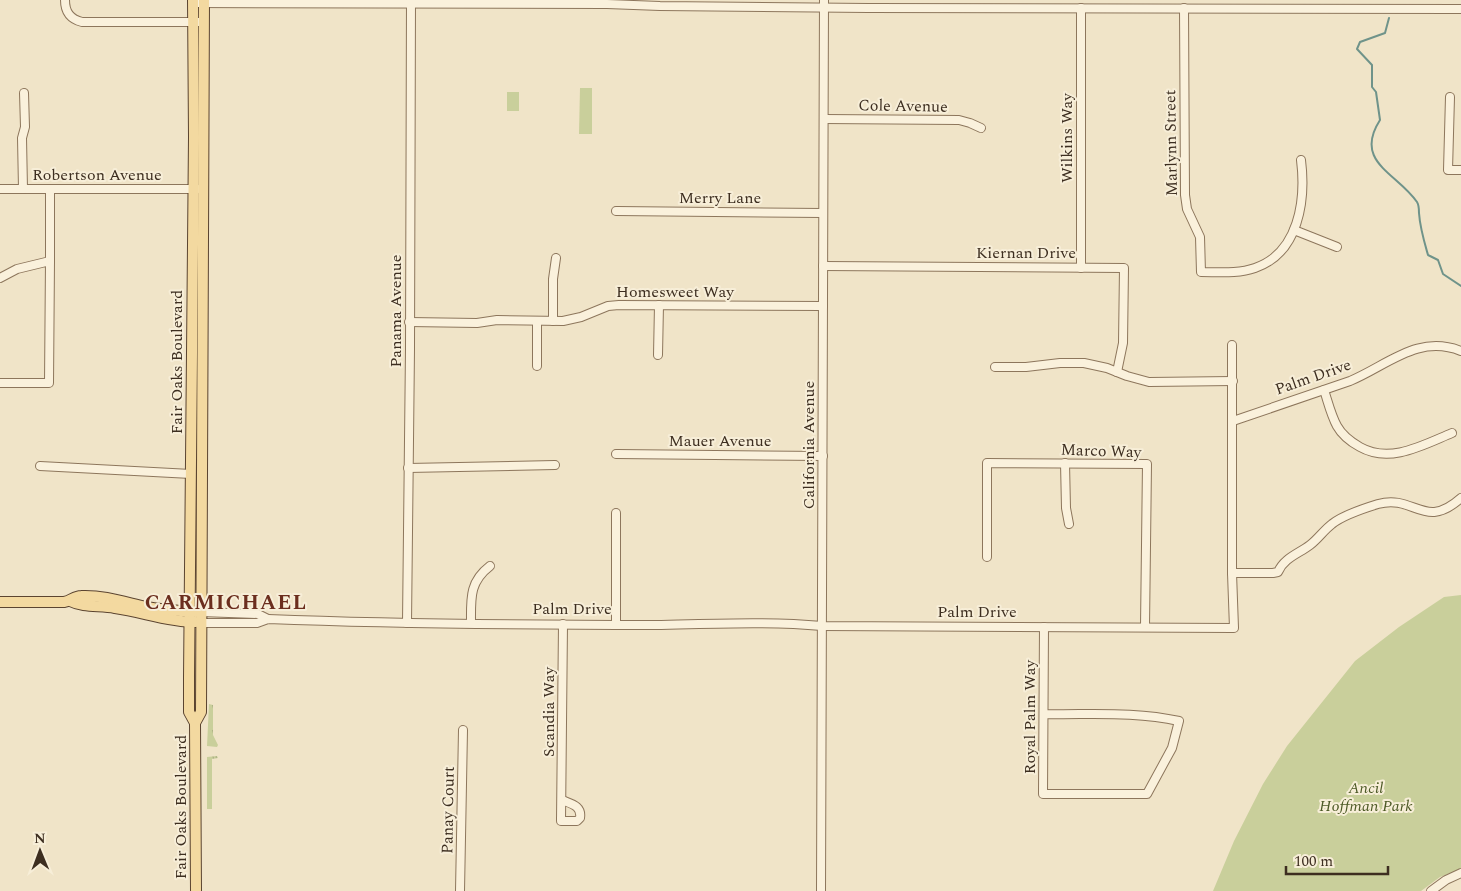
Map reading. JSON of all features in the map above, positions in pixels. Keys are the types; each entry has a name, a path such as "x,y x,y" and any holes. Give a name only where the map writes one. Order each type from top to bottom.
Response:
{"main road":[{"name":"Fair Oaks Boulevard","path":"193,2 199,189 202,486 201,712 196,722 196,891"},
{"name":"Fair Oaks Boulevard","path":"196,722 189,712 189,617 192,403 204,2"},
{"path":"192,403 196,411 197,480 202,486"},
{"name":"Palm Drive","path":"0,602 70,601 78,605 111,607 174,621 189,617 201,617"}],"street":[{"path":"65,0 70,17 79,22 204,22"},
{"path":"1442,0 1442,9"},
{"path":"193,2 824,4 1081,8 1184,8 1291,4 1461,9"},
{"name":"Panama Avenue","path":"407,623 411,2"},
{"name":"California Avenue","path":"821,891 824,4"},
{"name":"Wilkins Way","path":"1080,268 1081,8"},
{"name":"Marlynn Street","path":"1184,8 1184,195 1188,210 1200,237 1201,272 1236,272 1257,268 1279,253 1294,230 1303,199 1304,187 1301,160"},
{"path":"23,189 22,138 25,127 24,93"},
{"path":"1450,97 1448,170 1461,170"},
{"name":"Cole Avenue","path":"824,119 959,120 981,128"},
{"name":"Robertson Avenue","path":"0,189 199,189"},
{"path":"0,383 49,383 50,189"},
{"name":"Merry Lane","path":"616,211 823,212"},
{"path":"1294,230 1337,247"},
{"path":"553,321 553,279 556,258"},
{"path":"0,278 17,269 50,261"},
{"name":"Kiernan Drive","path":"823,266 1124,268 1123,343 1117,372"},
{"name":"Homesweet Way","path":"409,322 477,323 497,320 572,320 598,309 614,305 823,306"},
{"path":"658,355 659,305"},
{"path":"537,321 537,366"},
{"path":"1232,345 1233,421"},
{"name":"Palm Drive","path":"201,617 258,614 268,619 471,624 787,623 822,626 1234,628 1232,573 1233,421 1368,374 1403,354 1422,347 1444,346 1461,351"},
{"path":"995,367 1026,367 1072,362 1096,365 1149,382 1233,381"},
{"path":"1324,390 1333,417 1340,430 1355,444 1373,453 1393,454 1403,452 1452,433"},
{"name":"Mauer Avenue","path":"616,454 823,456"},
{"name":"Marco Way","path":"987,556 987,463 1147,464 1145,627"},
{"path":"1065,463 1066,508 1069,524"},
{"path":"408,468 555,465"},
{"path":"40,466 191,474"},
{"path":"1232,573 1278,572 1282,563 1311,545 1333,523 1379,504 1401,503 1436,513 1448,508 1461,498"},
{"path":"616,513 616,624"},
{"path":"471,624 473,588 480,574 490,566"},
{"name":"Scandia Way","path":"562,800 563,624"},
{"name":"Royal Palm Way","path":"1044,627 1044,714 1044,794 1148,794 1172,748 1179,721 1130,715 1044,714"},
{"name":"Panay Court","path":"460,891 463,730"},
{"path":"1431,891 1446,880 1461,873"}],"green space":[{"path":"580,88 592,88 592,134 579,134"},
{"path":"507,92 519,92 519,111 507,111"},
{"name":"Ancil Hoffman Park","path":"1461,595 1461,869 1440,877 1421,891 1213,891 1234,841 1263,784 1287,746 1355,661 1399,627 1444,597"},
{"path":"209,704 213,705 213,735 218,745 217,747 207,746"},
{"path":"217,756 218,758 212,759 212,809 207,809 207,757"}],"waterway":[{"path":"1389,18 1385,33 1360,42 1357,49 1372,65 1372,87 1376,92 1380,120 1373,134 1372,146 1375,157 1381,166 1418,203 1421,229 1428,255 1438,260 1443,274 1461,286"}],"district":[{"name":"CARMICHAEL","path":"226,603"}]}
